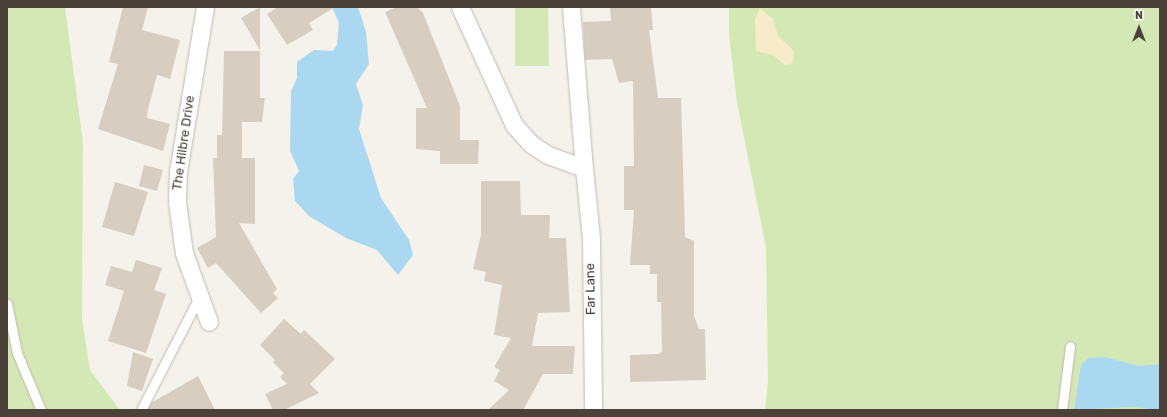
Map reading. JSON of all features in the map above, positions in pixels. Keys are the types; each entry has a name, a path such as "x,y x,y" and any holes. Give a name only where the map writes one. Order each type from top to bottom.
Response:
{"street":[{"name":"The Hilbre Drive","path":"205,7 178,172 177,202 184,253 198,299 209,322"},
{"path":"460,7 514,125 531,144 548,155 584,168"},
{"name":"Far Lane","path":"571,7 591,238 593,410"}],"lane":[{"path":"141,410 198,299"},
{"path":"7,304 17,353 41,410"},
{"path":"1062,410 1070,347"}],"green space":[{"path":"7,7 65,7 83,143 82,319 90,370 120,410 7,410"},
{"path":"515,7 548,7 549,66 515,66"},
{"path":"729,7 1160,7 1160,410 765,410 768,380 766,248 737,102 729,35"}],"sand":[{"path":"760,8 773,19 778,36 794,51 793,63 785,65 773,55 756,51 755,19"}],"water":[{"path":"332,7 358,7 366,32 369,64 356,84 363,105 359,129 381,198 409,240 413,255 398,275 377,250 346,238 309,216 295,201 293,179 299,171 290,151 291,91 297,78 297,62 314,50 333,51 337,45 339,23"},
{"path":"1104,357 1139,366 1160,364 1160,410 1133,407 1074,410 1081,365 1088,358"}],"building":[{"path":"123,7 148,7 142,30 180,40 170,79 157,75 148,109 147,118 170,124 163,151 98,129 118,64 109,62"},
{"path":"260,7 260,50 241,18"},
{"path":"278,7 335,7 309,23 313,30 287,45 267,14"},
{"path":"397,7 417,7 423,13 460,106 460,140 479,140 478,164 440,164 440,151 416,149 416,108 427,108 385,12"},
{"path":"610,7 651,7 653,30 649,30 658,98 681,98 685,237 694,241 694,316 699,329 705,329 706,380 630,382 630,355 659,354 662,351 661,302 657,302 657,274 650,274 650,265 630,265 634,210 624,210 624,166 634,166 633,81 619,83 612,59 585,60 583,22 611,21"},
{"path":"224,51 260,51 260,98 265,98 262,122 242,122 242,158 255,158 255,224 239,223 277,289 273,293 278,298 261,313 216,263 208,268 197,248 216,237 213,158 217,158 217,135 222,135"},
{"path":"144,165 163,170 157,191 139,186"},
{"path":"481,181 520,181 521,215 550,215 549,238 566,238 570,312 538,313 532,346 575,346 573,374 543,374 523,410 488,410 509,390 494,381 500,370 494,367 511,338 494,335 502,285 484,281 486,272 473,269 481,235"},
{"path":"115,182 148,192 134,236 102,227"},
{"path":"136,260 162,268 154,290 166,294 146,353 108,341 124,291 105,285 111,266 132,272"},
{"path":"284,319 301,334 304,330 335,359 310,384 319,393 284,410 273,410 265,394 287,384 280,377 284,373 273,362 275,360 260,345"},
{"path":"133,352 153,359 142,391 127,386"},
{"path":"198,376 215,410 148,410 151,403"}]}
